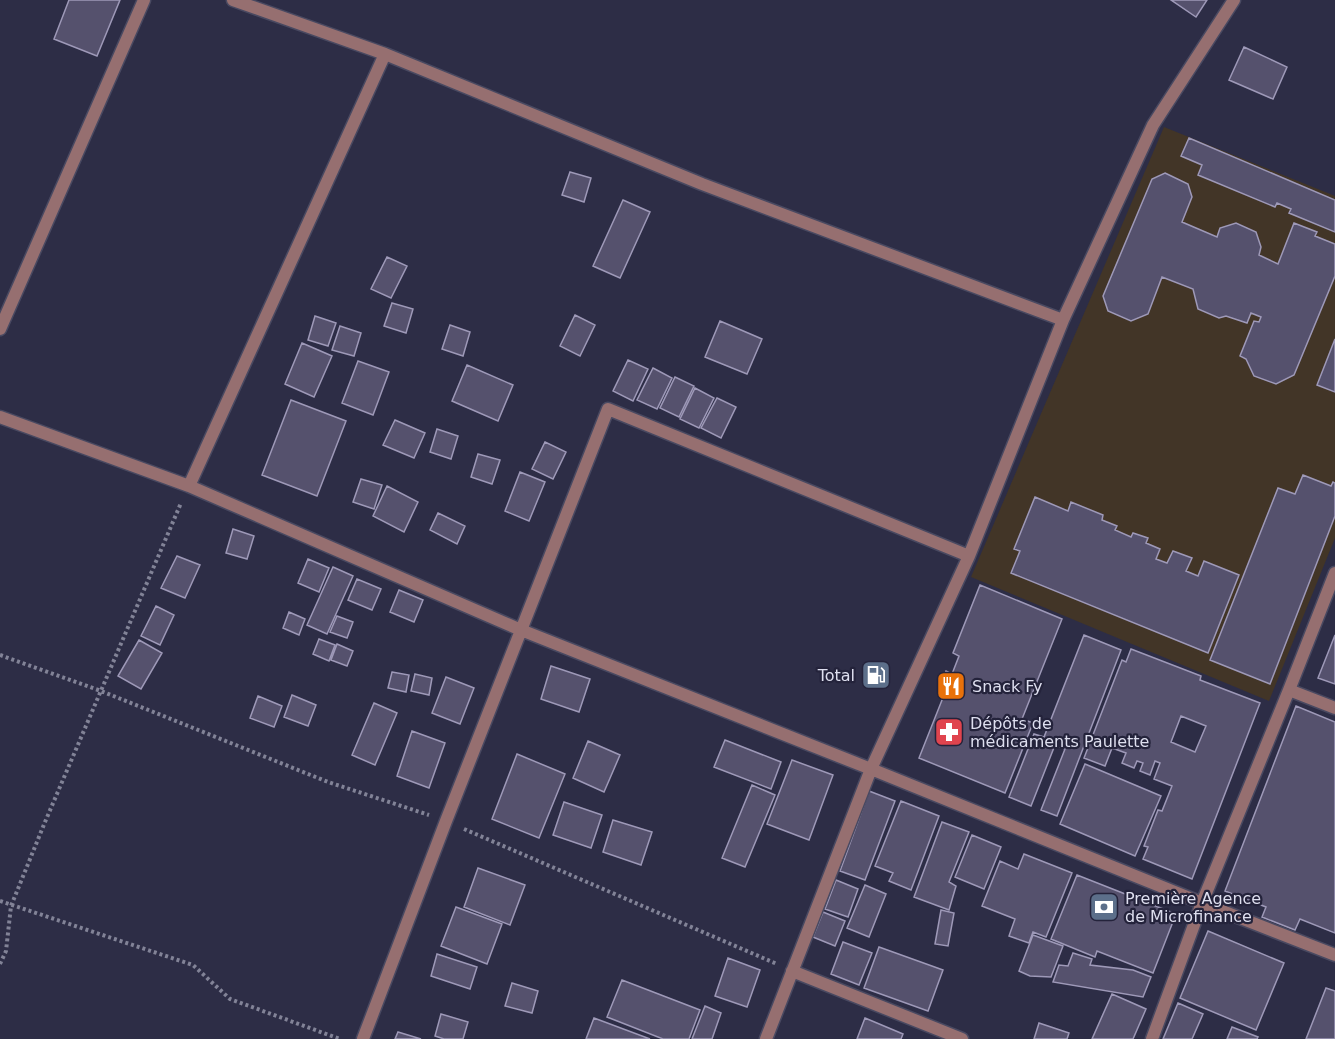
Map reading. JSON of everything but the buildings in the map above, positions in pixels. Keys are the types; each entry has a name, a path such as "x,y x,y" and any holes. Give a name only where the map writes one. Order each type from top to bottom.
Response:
{"street":[{"path":"0,329 144,0"},
{"path":"233,0 385,54 702,184 1063,320"},
{"path":"766,1039 871,769 969,556 1063,320 1153,125 1234,0"},
{"path":"189,486 385,54"},
{"path":"363,1039 608,409 969,556"},
{"path":"0,417 189,486 521,630 1335,955"},
{"path":"1152,1039 1202,903 1335,573"},
{"path":"1289,690 1335,708"},
{"path":"792,971 962,1039"}],"path":[{"path":"0,964 6,951 11,906 189,486"},
{"path":"0,655 101,691 328,782 446,821 792,971"},
{"path":"0,901 193,965 230,999 340,1039"}],"shaded area":[{"path":"1164,127 1335,196 1335,538 1269,701 971,577"}],"place":[{"name":"Total","path":"876,675"},
{"name":"Snack Fy","path":"951,686"},
{"name":"Dépôts de médicaments Paulette","path":"949,732"},
{"name":"Première Agence de Microfinance","path":"1104,907"}]}
